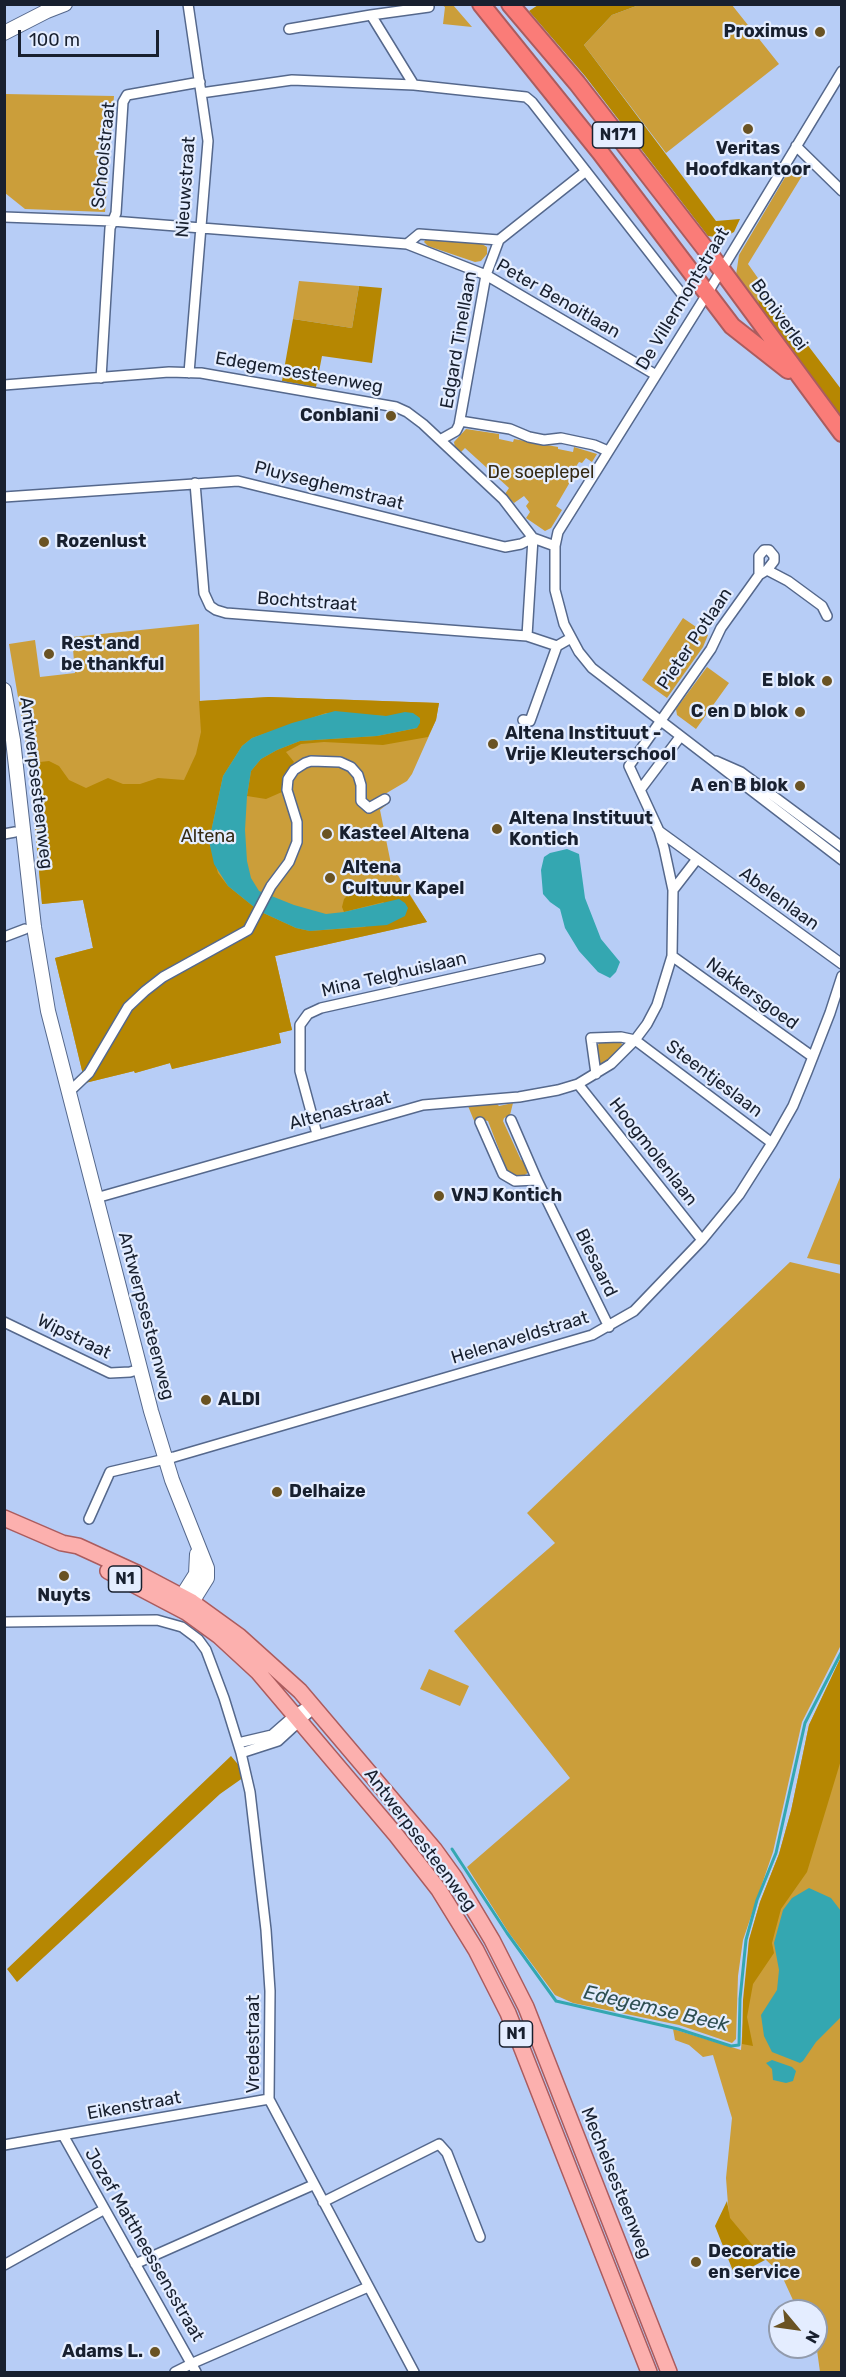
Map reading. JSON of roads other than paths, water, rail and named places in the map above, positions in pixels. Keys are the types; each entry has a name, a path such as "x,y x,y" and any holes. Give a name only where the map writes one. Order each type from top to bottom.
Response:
{"highway":[{"name":"N171","path":"481,4 600,152 707,294"},
{"name":"N171","path":"510,4 577,83 721,269"},
{"name":"Boniverlei","path":"721,269 842,433"},
{"name":"Boniverlei","path":"707,294 732,326 805,384"}],"main road":[{"name":"N1","path":"4,1518 62,1544 74,1554 183,1604"},
{"name":"Antwerpsesteenweg","path":"183,1604 251,1645 288,1679 407,1819 420,1831 455,1878 492,1940 526,2007"},
{"name":"Antwerpsesteenweg","path":"183,1604 258,1672 299,1718 439,1890 477,1950 508,2013 649,2373"},
{"name":"Mechelsesteenweg","path":"526,2007 669,2373"}],"street":[{"path":"4,33 65,4"},
{"name":"Nieuwstraat","path":"188,4 208,141 189,373"},
{"path":"288,29 429,7"},
{"path":"371,15 414,85"},
{"name":"De Villermontstraat","path":"555,546 558,532 707,294 842,71"},
{"path":"201,93 292,80 414,85 526,97 681,293"},
{"name":"Schoolstraat","path":"112,221 116,213 125,98 127,95 200,82"},
{"path":"796,146 842,191"},
{"path":"499,240 586,171"},
{"name":"Peter Benoitlaan","path":"4,217 112,221 406,244 486,275 656,375"},
{"path":"101,378 112,221"},
{"name":"Peter Benoitlaan","path":"406,244 419,234 499,240"},
{"name":"Edgard Tinellaan","path":"440,440 456,430 460,421 486,275 499,240"},
{"name":"Edegemsesteenweg","path":"4,385 169,372 189,373 218,375 396,407 411,415 503,499 533,538"},
{"path":"460,421 510,429 544,440 557,438 572,440 608,451"},
{"name":"Pluyseghemstraat","path":"4,497 195,483 249,482 506,547 521,544 533,538"},
{"name":"Bochtstraat","path":"195,483 204,593 210,606 216,610 226,613 527,636"},
{"path":"557,646 527,636 533,538 555,546 555,590 559,610 571,639 583,659 680,737 842,860"},
{"name":"Pieter Potlaan","path":"660,721 763,573 774,561 774,556 769,550 759,556 763,573"},
{"path":"774,561 788,581"},
{"path":"763,573 788,581 822,606 827,616"},
{"path":"523,720 530,722 557,646 571,639"},
{"name":"Antwerpsesteenweg","path":"4,690 13,740 34,927 48,1011 96,1198 135,1370 196,1546 204,1562 207,1578 183,1604"},
{"name":"Altenastraat","path":"96,1198 423,1105 527,1095 578,1084 611,1064 635,1040 657,1005 672,956 674,890 659,831 628,766 660,721"},
{"path":"640,790 680,737"},
{"path":"708,758 727,764 741,772 842,846"},
{"path":"69,1092 89,1073 128,1007 145,991 163,977 248,930 266,894 289,862 297,842 297,822 287,785 290,774 299,765 311,761 340,762 351,767 358,775 362,785 362,801 369,808 385,799"},
{"name":"Abelenlaan","path":"659,831 842,964"},
{"path":"4,834 15,832"},
{"path":"674,890 697,859"},
{"path":"4,937 25,929"},
{"name":"Nakkersgoed","path":"672,956 813,1058"},
{"name":"Mina Telghuislaan","path":"317,1134 300,1071 300,1025 308,1014 321,1008 540,959"},
{"name":"Helenaveldstraat","path":"89,1519 110,1472 166,1459 591,1335 609,1327 641,1304 702,1240 739,1195 772,1143 793,1106 842,976"},
{"path":"596,1074 591,1038 621,1037 635,1040"},
{"name":"Steentjeslaan","path":"635,1040 772,1143"},
{"name":"Hoogmolenlaan","path":"578,1084 702,1240"},
{"name":"Biesaard","path":"511,1120 537,1180 609,1327"},
{"path":"480,1122 503,1174 515,1182 537,1180"},
{"name":"Wipstraat","path":"4,1322 110,1373 135,1370"},
{"name":"Vredestraat","path":"4,1623 157,1620 182,1627 206,1650 238,1743 250,1792 266,1930 270,1991 269,2098 414,2373"},
{"path":"241,1753 278,1741 313,1706"},
{"path":"238,1743 272,1735 299,1718"},
{"name":"Eikenstraat","path":"4,2145 269,2098"},
{"name":"Jozef Mattheessensstraat","path":"63,2135 196,2373"},
{"path":"323,2202 439,2144 447,2153 480,2237"},
{"path":"135,2264 313,2185"},
{"path":"4,2265 103,2210"},
{"path":"175,2373 192,2363 368,2287"}],"waterway":[{"path":"818,836 842,853"},
{"name":"Edegemse Beek","path":"452,1849 507,1933 556,2001 678,2029 731,2046 739,2045 740,1999 746,1940 757,1900 776,1853 805,1723 842,1651"}],"place":[{"name":"Proximus","path":"820,32"},
{"name":"Veritas Hoofdkantoor","path":"748,129"},
{"name":"Conblani","path":"391,416"},
{"name":"Rozenlust","path":"44,542"},
{"name":"Rest and be thankful","path":"49,654"},
{"name":"E blok","path":"827,681"},
{"name":"C en D blok","path":"800,712"},
{"name":"Altena Instituut - Vrije Kleuterschool","path":"493,744"},
{"name":"A en B blok","path":"800,786"},
{"name":"Altena Instituut Kontich","path":"497,829"},
{"name":"Kasteel Altena","path":"327,834"},
{"name":"Altena Cultuur Kapel","path":"330,878"},
{"name":"VNJ Kontich","path":"439,1196"},
{"name":"ALDI","path":"206,1400"},
{"name":"Delhaize","path":"277,1492"},
{"name":"Nuyts","path":"64,1576"},
{"name":"Decoratie en service","path":"696,2262"},
{"name":"Adams L.","path":"155,2352"}],"park label":[{"name":"De soeplepel","path":"541,473"},
{"name":"Altena","path":"208,837"}]}
